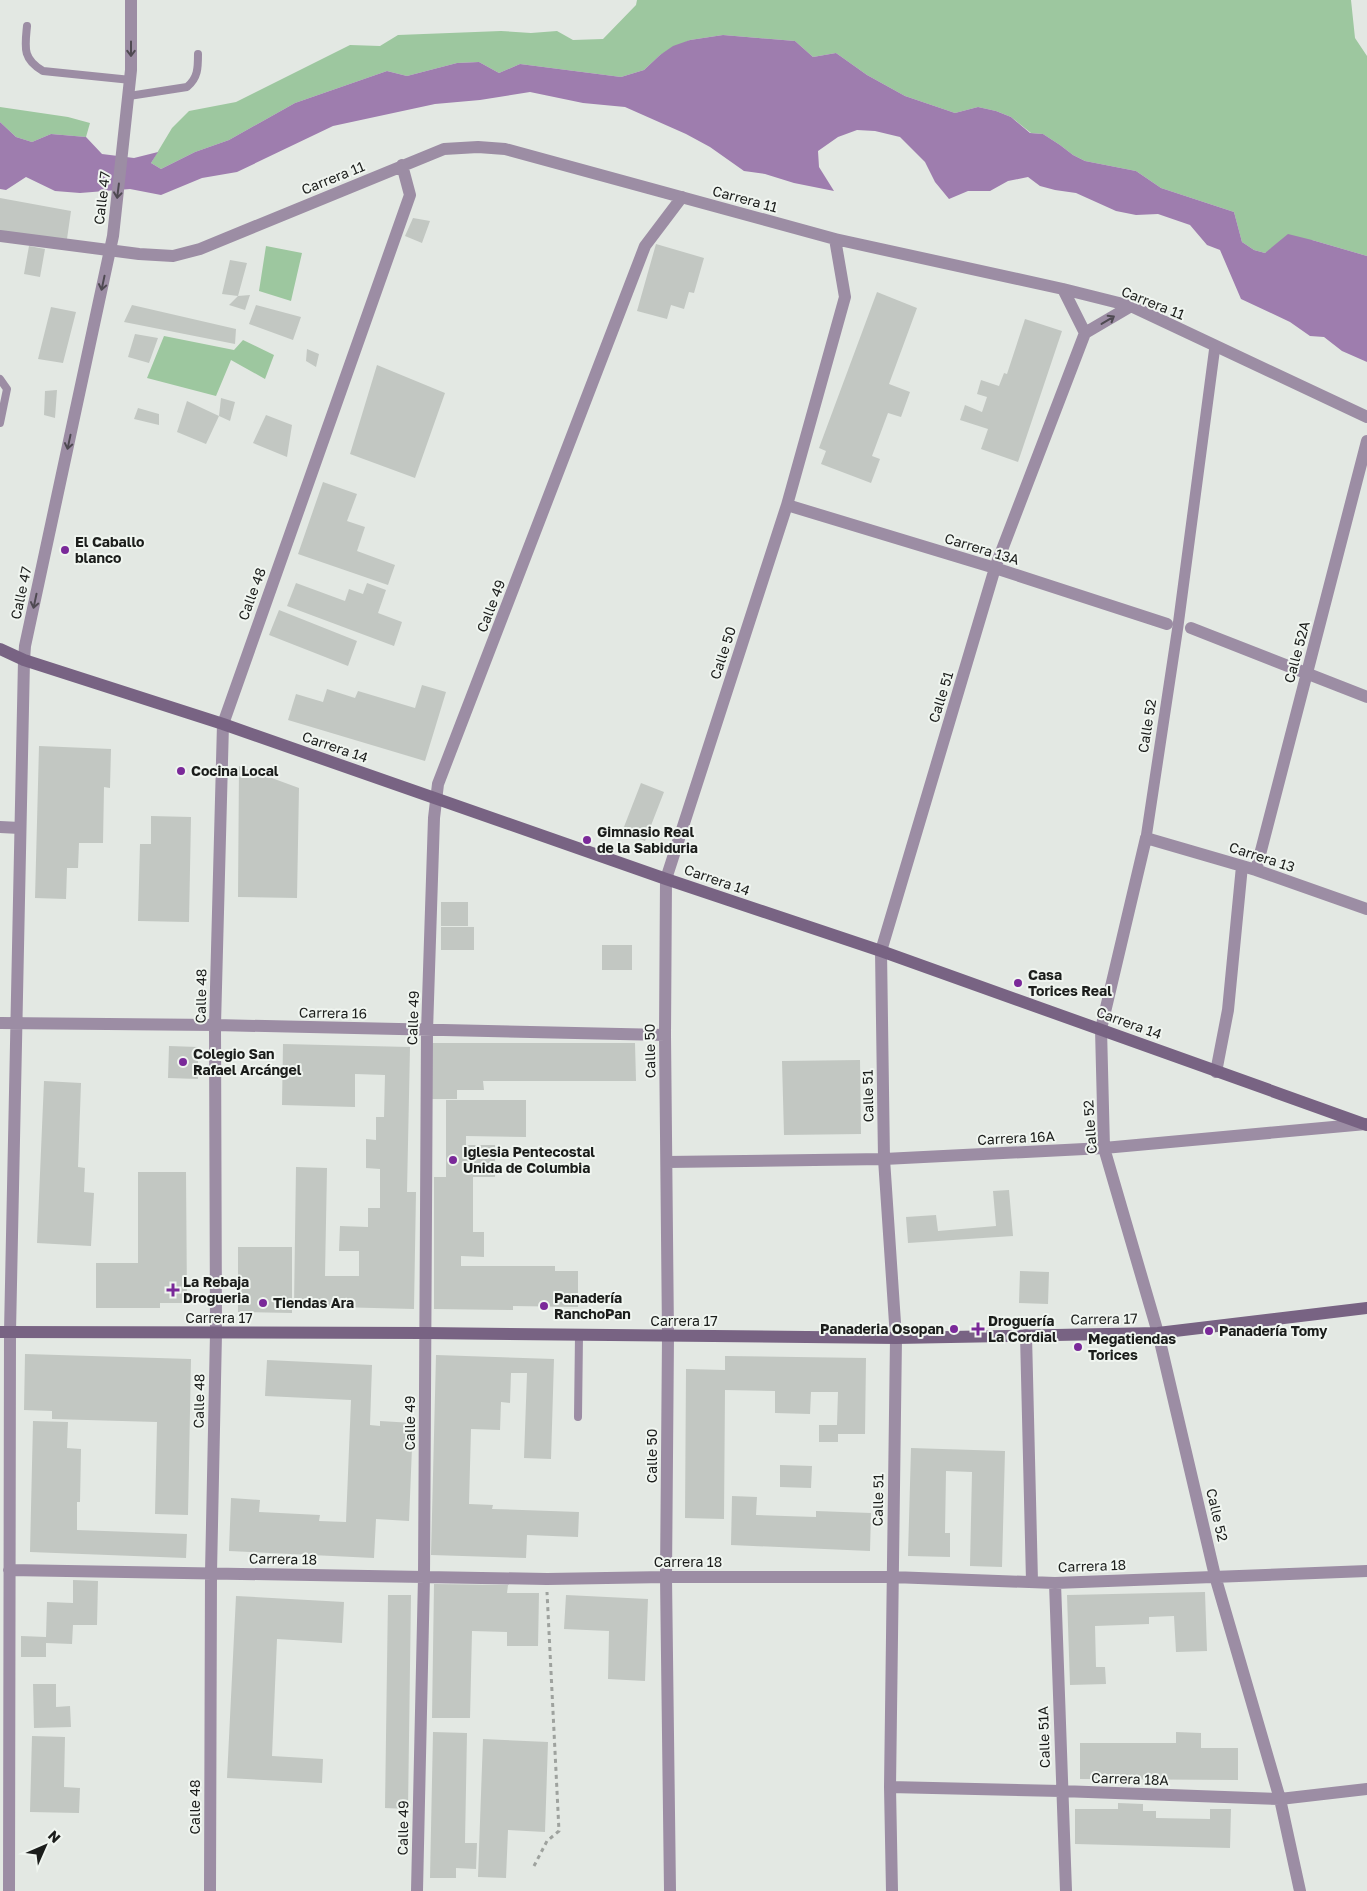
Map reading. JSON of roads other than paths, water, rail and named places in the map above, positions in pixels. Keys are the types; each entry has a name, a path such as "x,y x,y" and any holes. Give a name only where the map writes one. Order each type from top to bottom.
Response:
{"main road":[{"name":"Carrera 14","path":"0,649 24,660 224,724 666,879 881,951 1366,1124"},
{"name":"Carrera 17","path":"5,1332 425,1333 896,1338 1158,1333 1367,1308"}],"street":[{"name":"Calle 47","path":"9,1891 5,1332 16,1023 24,660 25,646 113,236 129,96 131,0"},
{"name":"Carrera 11","path":"0,236 139,254 173,256 200,249 444,149 478,147 505,149 835,239 1063,289 1131,306 1367,417"},
{"name":"Calle 48","path":"210,1891 211,1573 216,1333 215,1026 224,724 410,195 402,165"},
{"name":"Calle 49","path":"417,1891 424,1577 427,1031 434,818 438,784 645,246 682,197"},
{"name":"Calle 50","path":"670,1891 666,1577 668,1336 665,1035 666,879 787,505 845,297 835,239"},
{"path":"1063,289 1085,334 1131,306"},
{"name":"Calle 51","path":"892,1891 890,1787 896,1338 884,1159 881,951 995,568 1085,334"},
{"name":"Calle 52","path":"1215,346 1179,616 1146,838 1101,1029 1104,1148 1158,1333 1215,1576 1280,1799 1300,1891"},
{"name":"Calle 52A","path":"1256,870 1367,441"},
{"name":"Carrera 13A","path":"787,505 995,568 1167,624"},
{"path":"1191,628 1367,697"},
{"path":"0,827 20,828"},
{"name":"Carrera 13","path":"1146,838 1256,870 1367,909"},
{"path":"1216,1072 1228,1010 1242,866"},
{"name":"Carrera 16","path":"0,1023 665,1035"},
{"name":"Carrera 16A","path":"667,1162 884,1159 1104,1148 1366,1124"},
{"path":"1026,1335 1032,1581"},
{"name":"Carrera 18","path":"8,1570 547,1579 892,1577 1055,1583 1367,1571"},
{"name":"Calle 51A","path":"1055,1583 1066,1891"},
{"name":"Carrera 18A","path":"890,1787 1280,1799 1367,1789"}],"lane":[{"path":"27,26 25,53 34,66 43,71 130,80"},
{"path":"129,96 187,87 194,82 198,54"},
{"path":"0,379 7,389 0,423"},
{"path":"578,1417 579,1335"}],"place":[{"name":"El Caballo blanco","path":"65,550"},
{"name":"Cocina Local","path":"181,771"},
{"name":"Gimnasio Real de la Sabiduria","path":"587,840"},
{"name":"Casa Torices Real","path":"1018,983"},
{"name":"Colegio San Rafael Arcángel","path":"183,1062"},
{"name":"Iglesia Pentecostal Unida de Columbia","path":"453,1160"},
{"name":"La Rebaja Drogueria","path":"173,1290"},
{"name":"Tiendas Ara","path":"263,1303"},
{"name":"Panadería RanchoPan","path":"544,1306"},
{"name":"Panaderia Osopan","path":"954,1329"},
{"name":"Droguería La Cordial","path":"978,1329"},
{"name":"Panadería Tomy","path":"1209,1331"},
{"name":"Megatiendas Torices","path":"1078,1347"}]}
